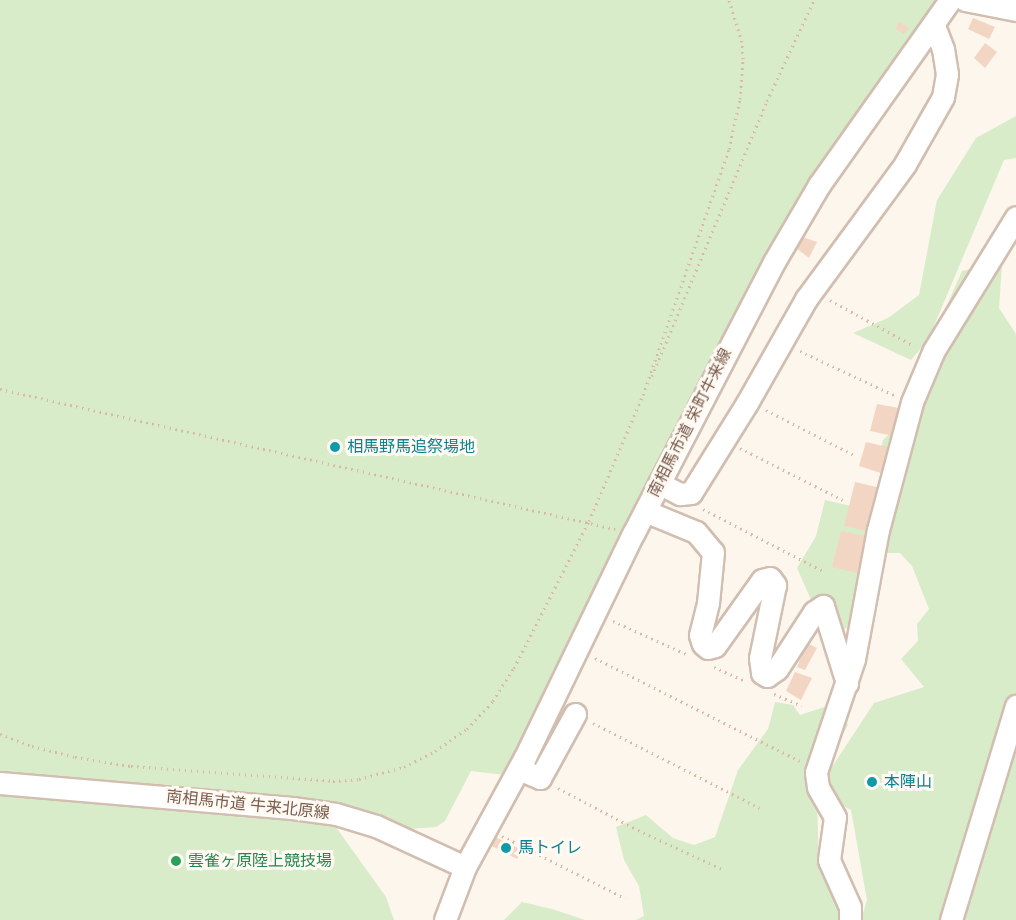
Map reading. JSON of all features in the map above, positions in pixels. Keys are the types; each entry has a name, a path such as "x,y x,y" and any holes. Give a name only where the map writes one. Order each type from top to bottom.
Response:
{"street":[{"name":"南相馬市道 栄町牛来線","path":"465,867 519,769 633,534 796,223 819,185 934,26 950,0"},
{"path":"965,0 1016,10"},
{"path":"659,483 680,494 691,494 749,401 813,290 905,164 943,97 946,68 934,26"},
{"path":"850,920 850,907 829,860 835,817 818,788 816,772 847,684 859,634 878,530 912,402 932,354 1016,217"},
{"path":"645,511 696,532 713,552 708,603 700,635 703,644 708,648 715,646 762,580 770,578 775,585 760,658 762,673 767,676 777,669 814,612 823,606 847,684"},
{"path":"951,920 1016,706"},
{"path":"519,769 540,778 575,714"},
{"name":"南相馬市道 牛来北原線","path":"0,783 292,808 336,814 376,826 465,867"},
{"path":"445,920 465,867"}],"path":[{"path":"643,395 729,149 740,99 742,42 729,0"},
{"path":"0,734 33,747 75,757 131,766 237,776 333,781 359,779 404,767 435,751 467,729 493,701 552,596 589,521 767,101 814,0"},
{"path":"813,290 932,354"},
{"path":"782,342 912,402"},
{"path":"0,389 589,521 633,534"},
{"path":"749,401 856,456"},
{"path":"724,441 843,500"},
{"path":"691,494 704,509 823,571"},
{"path":"578,648 816,772"},
{"path":"575,714 760,808"},
{"path":"540,778 638,830 724,870"},
{"path":"487,828 625,898"}],"green space":[{"name":"相馬野馬追祭場地","path":"0,0 938,0 814,177 505,775 471,771 445,821 436,827 408,829 341,804 0,772"},
{"path":"1016,116 1016,158 1004,160 928,340 911,360 853,333 888,318 919,295 937,200 976,138"},
{"path":"997,263 1002,265 999,308 1016,334 1016,920 861,920 867,900 851,810 834,801 825,789 828,773 874,703 924,687 901,659 918,641 917,624 929,609 912,566 900,553 887,553 880,540 882,483 879,461 883,440 914,410 923,360 962,271"},
{"path":"825,500 864,509 877,524 852,622 843,631 823,627 797,568 816,536"},
{"path":"775,702 793,705 800,715 836,703 848,725 834,750 817,800 819,865 837,899 841,920 636,920 644,916 639,886 624,860 616,827 646,815 673,838 694,845 715,837 738,770 768,729"},
{"name":"雲雀ヶ原陸上競技場","path":"0,778 333,823 386,897 394,920 0,920"},
{"path":"522,902 552,909 585,920 504,920"}],"building":[{"path":"973,18 995,27 989,39 968,29"},
{"path":"899,22 909,28 904,34 896,29"},
{"path":"985,43 997,52 985,68 974,58"},
{"path":"803,237 817,242 809,258 796,248"},
{"path":"877,404 899,408 893,436 870,431"},
{"path":"866,442 892,448 884,474 859,466"},
{"path":"855,482 881,488 871,532 844,526"},
{"path":"841,531 869,537 862,574 832,567"},
{"path":"807,643 817,648 805,670 797,667"},
{"path":"795,672 812,678 801,700 786,691"},
{"name":"馬トイレ","path":"495,837 522,850 517,859 490,845"}],"place":[{"name":"相馬野馬追祭場地","path":"335,447"},
{"name":"本陣山","path":"872,782"},
{"name":"馬トイレ","path":"506,848"},
{"name":"雲雀ヶ原陸上競技場","path":"176,861"}]}
